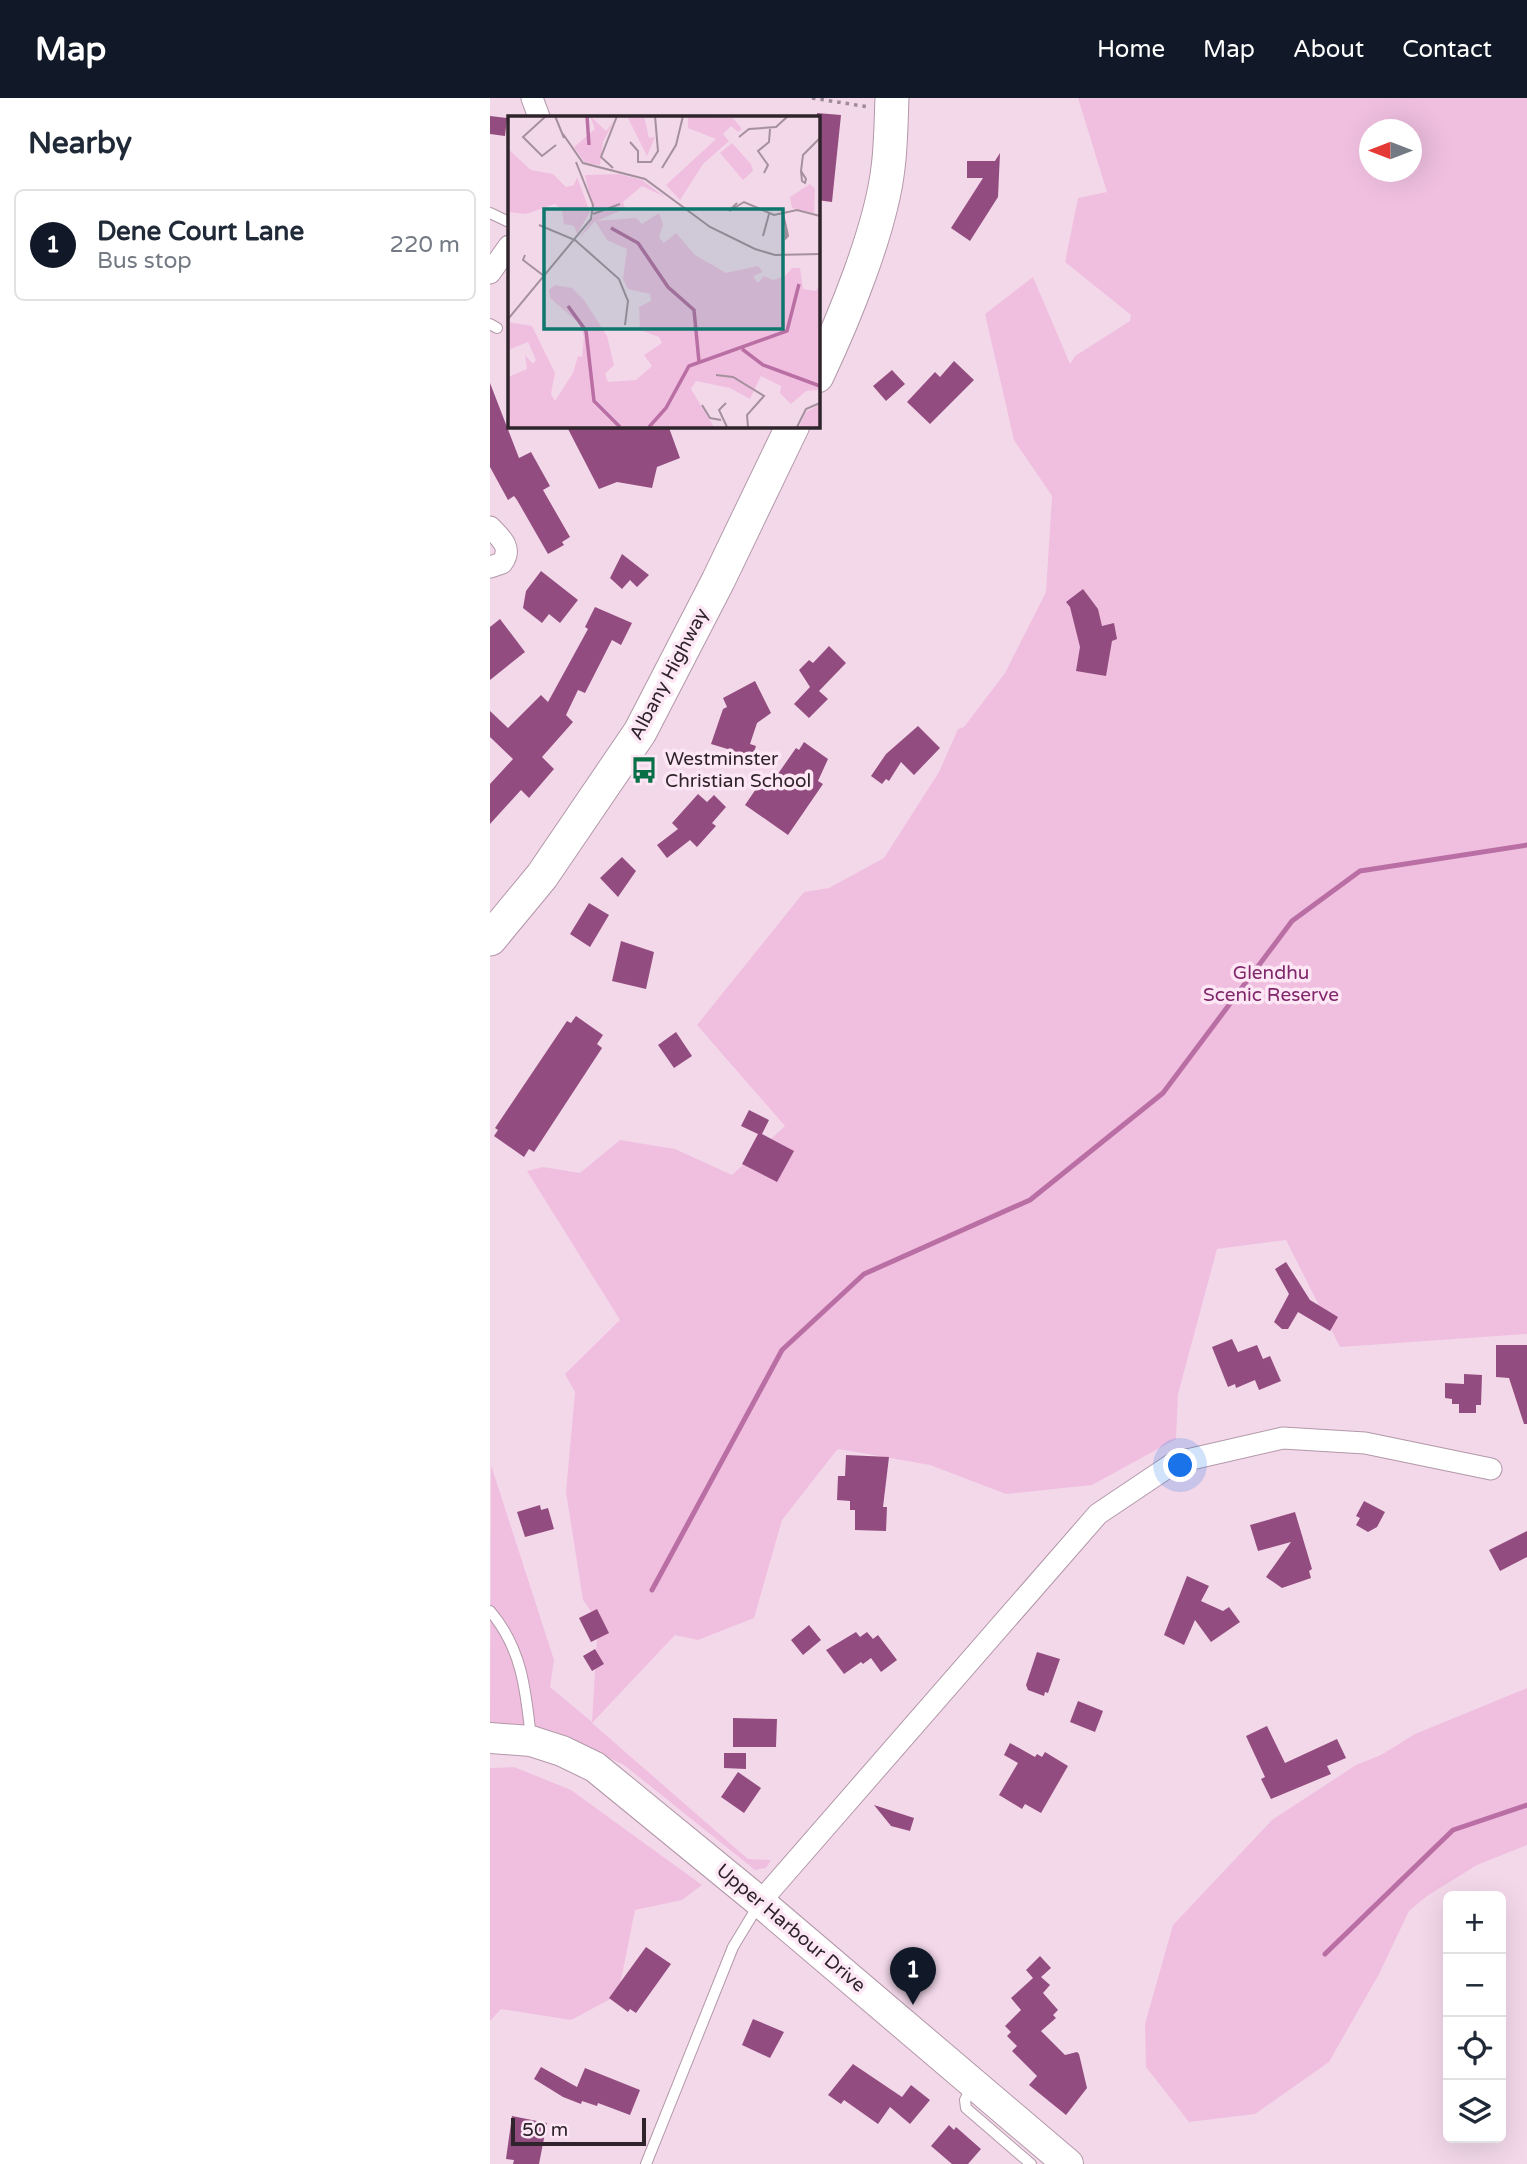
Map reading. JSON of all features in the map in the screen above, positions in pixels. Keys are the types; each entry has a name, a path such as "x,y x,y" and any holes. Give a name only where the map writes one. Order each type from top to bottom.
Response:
{"main road":[{"path":"819,372 833,342 877,220 888,169 892,104"},
{"name":"Albany Highway","path":"490,939 542,876 640,732 718,581 792,427"},
{"name":"Upper Harbour Drive","path":"490,1738 531,1741 562,1751 595,1767 760,1902 973,2083 1056,2162"}],"street":[{"path":"490,273 508,247"},
{"path":"490,527 505,543 507,553 502,564 490,567"},
{"path":"760,1902 1098,1514 1174,1463 1283,1438 1365,1443 1490,1469"}],"lane":[{"path":"490,213 508,222"},
{"path":"490,1611 506,1629 525,1676 531,1741"},
{"path":"646,2164 733,1947 760,1902"}],"path":[{"path":"812,98 892,104"}],"green space":[{"name":"Glendhu Scenic Reserve","path":"1078,98 1527,98 1527,1334 1340,1347 1286,1240 1217,1249 1178,1394 1176,1439 1092,1485 1006,1494 930,1465 839,1449 836,1451 782,1520 754,1618 698,1640 675,1635 592,1723 748,1859 771,1860 766,1868 755,1870 624,1765 554,1731 490,1728 491,1465 554,1660 550,1687 592,1722 598,1621 583,1600 566,1492 575,1392 565,1374 620,1320 527,1171 543,1167 580,1173 620,1140 675,1149 732,1175 785,1126 697,1025 804,892 829,888 884,858 939,772 958,729 964,727 1005,673 1046,592 1052,496 1014,440 985,314 1033,277 1070,364 1075,356 1130,321 1131,315 1065,262 1078,198 1107,192"},
{"path":"1527,1688 1527,1845 1477,1865 1427,1896 1409,1911 1379,1974 1329,2062 1255,2114 1189,2122 1146,2067 1145,2024 1173,1925 1272,1820 1356,1765 1381,1755 1415,1734"},
{"path":"514,1767 571,1790 702,1885 682,1900 635,1910 618,1995 571,2020 501,2009 490,2021 490,1768"}],"building":[{"path":"817,113 841,115 832,202 819,200"},
{"path":"490,116 507,118 505,136 490,134"},
{"path":"1000,153 998,197 970,241 951,228 983,178 967,178 967,161 995,161"},
{"path":"954,361 974,380 930,424 907,402 935,372 940,377"},
{"path":"892,370 905,384 886,401 873,386"},
{"path":"490,383 519,458 531,452 550,486 543,490 570,537 562,542 564,545 548,554 517,500 514,496 508,500 490,467"},
{"path":"567,427 669,427 680,458 657,467 652,488 617,482 599,489"},
{"path":"622,554 649,575 637,587 630,580 622,589 610,578"},
{"path":"541,571 578,600 560,623 549,614 542,623 523,608 526,591"},
{"path":"1083,589 1098,609 1102,626 1114,623 1117,639 1112,641 1106,676 1076,671 1080,647 1070,607 1066,602"},
{"path":"595,607 632,623 621,645 612,640 585,693 578,690 566,715 573,722 542,757 554,769 529,798 521,790 490,824 490,784 513,759 490,737 490,711 508,728 541,695 548,702 588,629 585,627"},
{"path":"500,619 525,652 490,680 490,627"},
{"path":"829,646 846,663 819,691 828,699 809,718 794,704 810,687 799,670 809,660 813,663"},
{"path":"755,681 771,713 757,723 750,744 756,746 750,764 732,758 734,751 711,744 723,709 727,707 723,698"},
{"path":"918,726 940,748 914,775 901,762 889,781 886,779 882,784 871,776 886,754"},
{"path":"804,742 828,759 818,781 823,784 788,835 745,805 758,786 766,791 796,748 799,750"},
{"path":"698,794 707,802 714,795 726,807 712,823 716,826 697,847 690,840 667,858 657,845 678,829 672,823"},
{"path":"622,857 636,871 618,897 600,878"},
{"path":"589,903 609,915 590,947 570,934"},
{"path":"621,941 654,952 646,989 612,981"},
{"path":"576,1016 603,1035 597,1044 602,1048 534,1152 529,1149 524,1157 494,1136 498,1130 495,1128 567,1021 571,1023"},
{"path":"676,1032 692,1056 674,1068 658,1045"},
{"path":"749,1110 769,1120 762,1134 794,1151 777,1182 742,1164 758,1134 741,1126"},
{"path":"1286,1262 1310,1300 1338,1317 1330,1331 1298,1312 1288,1329 1282,1329 1274,1322 1289,1294 1275,1269"},
{"path":"1232,1339 1238,1352 1257,1345 1263,1359 1270,1356 1281,1381 1259,1390 1255,1380 1236,1388 1235,1384 1228,1387 1212,1347"},
{"path":"1496,1345 1527,1345 1527,1424 1524,1424 1509,1378 1496,1377"},
{"path":"1464,1374 1482,1375 1481,1405 1476,1405 1476,1413 1459,1413 1459,1404 1452,1404 1452,1399 1445,1398 1445,1383 1464,1384"},
{"path":"846,1455 889,1457 883,1507 887,1507 886,1531 855,1530 855,1510 850,1510 850,1501 837,1500 838,1476 845,1476"},
{"path":"1364,1501 1385,1512 1377,1527 1368,1532 1356,1525 1360,1518 1356,1516"},
{"path":"540,1505 541,1510 548,1508 554,1529 525,1537 517,1512"},
{"path":"1295,1512 1312,1569 1309,1571 1311,1578 1282,1588 1266,1577 1291,1542 1258,1551 1250,1525"},
{"path":"1527,1531 1527,1557 1500,1571 1489,1550"},
{"path":"1187,1576 1209,1586 1201,1601 1223,1611 1229,1607 1240,1622 1211,1642 1195,1620 1184,1645 1164,1635"},
{"path":"597,1609 609,1633 591,1642 579,1618"},
{"path":"809,1625 821,1640 803,1655 791,1640"},
{"path":"856,1632 860,1637 867,1632 873,1639 878,1635 897,1660 881,1672 871,1658 844,1674 826,1650"},
{"path":"595,1649 604,1664 592,1671 583,1656"},
{"path":"1037,1652 1060,1659 1048,1693 1045,1692 1044,1696 1028,1690 1026,1685"},
{"path":"1078,1701 1103,1711 1095,1732 1070,1722"},
{"path":"733,1718 777,1719 776,1747 733,1747"},
{"path":"1267,1726 1285,1763 1337,1739 1346,1758 1327,1766 1331,1774 1271,1799 1261,1779 1265,1777 1246,1736"},
{"path":"1010,1743 1035,1757 1037,1754 1042,1757 1045,1752 1068,1766 1041,1813 1025,1804 1022,1809 999,1795 1018,1763 1004,1755"},
{"path":"724,1753 746,1753 746,1769 724,1768"},
{"path":"738,1772 761,1788 744,1813 721,1797"},
{"path":"874,1805 914,1818 910,1831 891,1826"},
{"path":"646,1947 671,1964 636,2013 630,2009 628,2012 609,1998"},
{"path":"1040,1956 1051,1968 1041,1977 1050,1985 1043,1993 1058,2010 1053,2015 1056,2018 1041,2031 1065,2055 1077,2052 1079,2054 1087,2088 1066,2115 1029,2085 1037,2076 1012,2051 1017,2046 1007,2036 1011,2032 1005,2026 1021,2010 1011,1998 1033,1978 1026,1970"},
{"path":"753,2019 784,2032 770,2058 742,2045"},
{"path":"853,2064 902,2097 911,2085 930,2100 910,2124 890,2107 878,2124 844,2100 841,2104 828,2095"},
{"path":"541,2067 577,2087 585,2068 640,2090 630,2115 598,2103 597,2106 582,2101 581,2104 563,2097 534,2079"},
{"path":"512,2116 547,2123 539,2164 513,2164 514,2160 506,2159"},
{"path":"949,2125 954,2130 956,2127 981,2149 968,2164 952,2164 931,2146"}],"waterway":[{"path":"652,1590 782,1350 864,1274 1030,1200 1163,1093 1292,921 1360,871 1527,845"},
{"path":"1325,1954 1453,1830 1527,1805"}],"place":[{"name":"Westminster Christian School","path":"644,770"},
{"name":"Dene Court Lane","path":"913,2005"}]}
